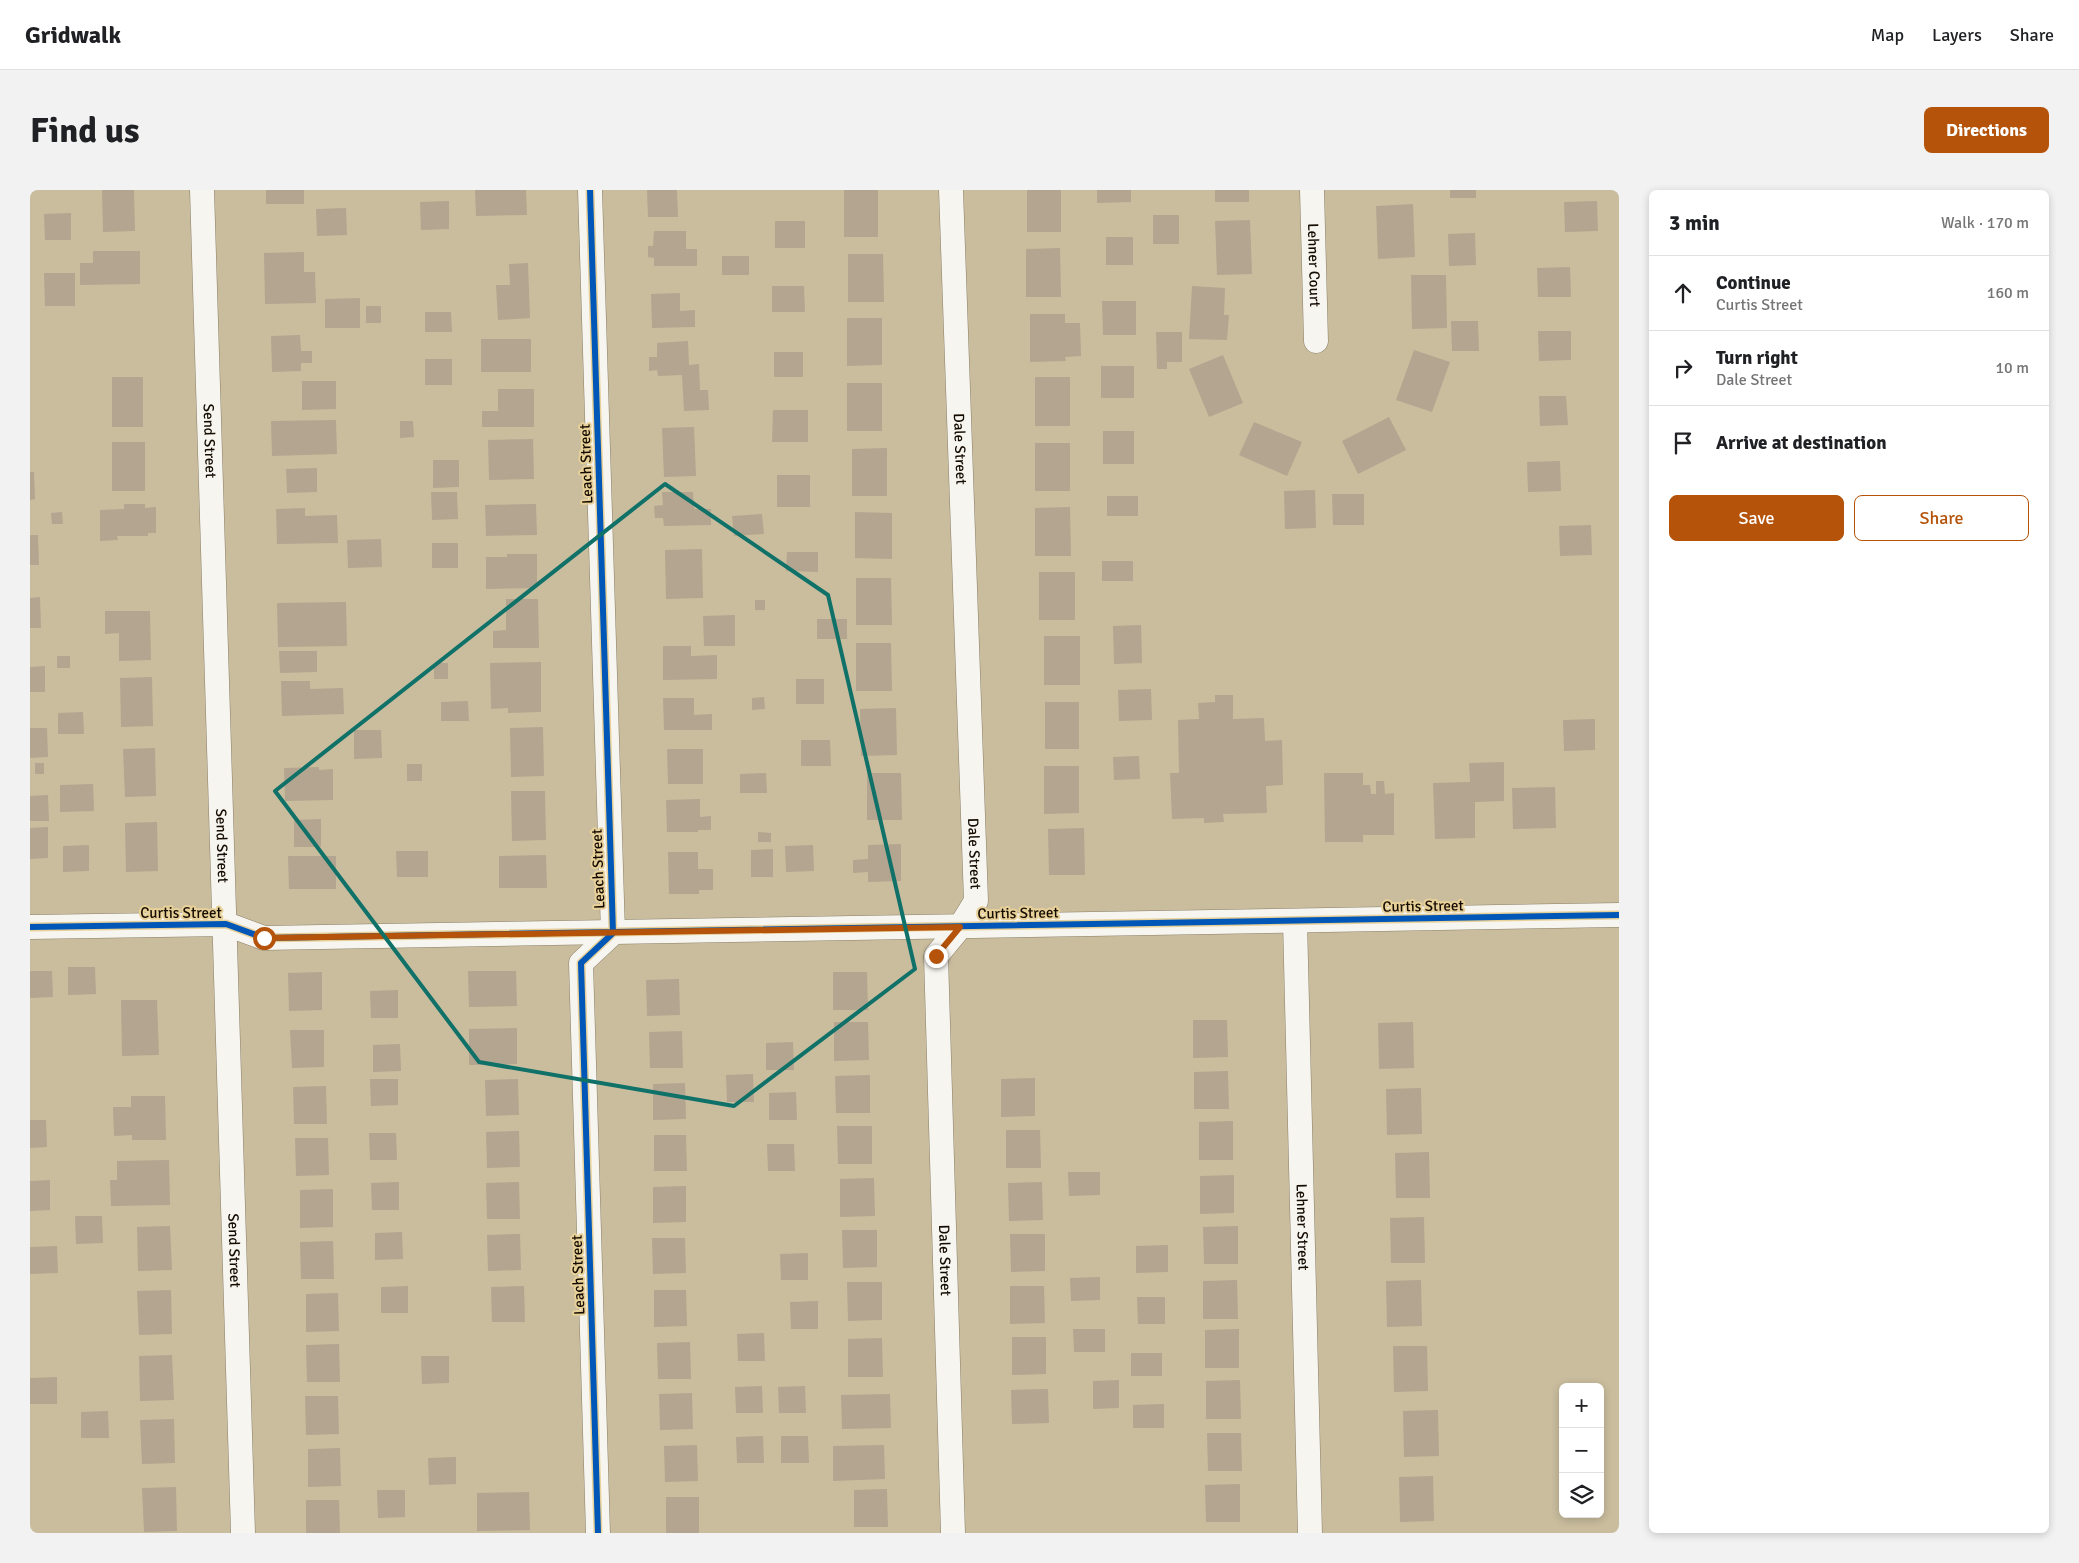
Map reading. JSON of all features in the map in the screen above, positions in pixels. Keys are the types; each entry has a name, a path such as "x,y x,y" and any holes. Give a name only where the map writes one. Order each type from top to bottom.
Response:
{"street":[{"name":"Send Street","path":"202,190 226,924 243,1533"},
{"name":"Leach Street","path":"590,190 613,933 581,962 598,1533"},
{"name":"Dale Street","path":"951,190 976,901 960,927 936,956 953,1533"},
{"name":"Lehner Court","path":"1312,190 1316,341"},
{"name":"Curtis Street","path":"30,927 226,924 264,938 1619,915"},
{"name":"Lehner Street","path":"1294,921 1310,1533"}],"highlighted area":[{"path":"665,484 828,595 915,969 734,1106 479,1062 275,791"}],"building":[{"path":"102,190 134,190 135,231 103,232"},
{"path":"266,190 304,190 304,204 266,204"},
{"path":"475,190 526,190 527,215 476,216"},
{"path":"647,190 677,190 678,217 648,217"},
{"path":"844,190 878,190 878,237 844,237"},
{"path":"1027,190 1061,190 1061,232 1027,232"},
{"path":"1097,190 1131,190 1131,202 1097,203"},
{"path":"1215,190 1249,190 1249,202 1215,202"},
{"path":"1450,190 1476,190 1476,198 1450,198"},
{"path":"449,201 449,229 421,230 420,202"},
{"path":"1597,201 1598,231 1565,232 1564,202"},
{"path":"1413,204 1415,257 1378,259 1376,206"},
{"path":"346,208 347,235 317,236 316,209"},
{"path":"71,213 71,240 45,240 44,214"},
{"path":"1153,215 1179,215 1179,244 1153,244"},
{"path":"1250,220 1252,274 1217,275 1215,221"},
{"path":"775,221 805,221 805,248 775,248"},
{"path":"654,231 686,231 686,249 697,249 697,266 654,266 654,258 648,257 648,246 653,246"},
{"path":"1475,233 1476,265 1449,266 1448,234"},
{"path":"1106,237 1133,237 1133,265 1106,265"},
{"path":"1060,248 1061,297 1026,297 1026,249"},
{"path":"93,251 140,251 140,284 80,285 80,263 93,263"},
{"path":"304,252 304,272 315,272 316,303 265,304 264,253"},
{"path":"848,254 883,254 884,302 848,302"},
{"path":"722,256 749,256 749,275 722,275"},
{"path":"528,263 530,318 498,320 496,285 510,285 509,264"},
{"path":"1570,267 1571,297 1538,297 1537,268"},
{"path":"44,273 75,273 75,306 45,306"},
{"path":"1411,275 1446,275 1447,328 1412,329"},
{"path":"772,286 804,286 805,312 772,312"},
{"path":"1192,286 1225,288 1224,315 1229,315 1227,340 1189,339"},
{"path":"680,293 680,311 695,310 695,327 652,328 651,294"},
{"path":"360,298 360,328 325,328 325,299"},
{"path":"1102,301 1136,301 1136,335 1103,335"},
{"path":"366,306 381,306 381,323 366,323"},
{"path":"425,312 451,312 452,332 425,332"},
{"path":"1030,314 1065,314 1065,323 1080,323 1081,356 1065,357 1066,361 1030,362"},
{"path":"847,318 882,318 882,365 847,366"},
{"path":"1451,321 1478,321 1479,351 1452,351"},
{"path":"1538,331 1571,331 1571,360 1539,361"},
{"path":"1156,332 1182,332 1182,362 1167,362 1167,369 1157,369"},
{"path":"300,335 301,351 312,351 312,363 301,363 301,371 272,372 271,336"},
{"path":"481,339 531,339 531,372 481,372"},
{"path":"688,341 689,365 699,364 700,390 708,390 709,410 684,411 682,375 658,376 657,370 649,371 649,357 657,357 657,343"},
{"path":"1414,350 1450,362 1432,412 1396,400"},
{"path":"774,352 803,352 803,377 774,377"},
{"path":"1223,355 1243,403 1209,417 1189,369"},
{"path":"425,359 452,359 452,385 425,385"},
{"path":"1101,366 1134,366 1134,398 1101,398"},
{"path":"112,377 143,377 143,427 112,427"},
{"path":"1035,377 1070,377 1070,426 1035,426"},
{"path":"302,381 336,381 336,409 302,410"},
{"path":"847,383 882,383 882,431 847,431"},
{"path":"498,389 534,389 534,427 482,427 482,411 498,411"},
{"path":"1539,396 1566,396 1568,425 1540,426"},
{"path":"773,410 808,410 808,442 772,442"},
{"path":"1389,417 1406,450 1358,474 1342,441"},
{"path":"336,420 337,454 272,456 271,421"},
{"path":"400,421 413,421 414,437 400,438"},
{"path":"1254,422 1302,442 1287,476 1239,455"},
{"path":"694,427 696,476 664,477 662,428"},
{"path":"1103,431 1134,431 1134,464 1103,464"},
{"path":"533,439 534,479 489,480 488,440"},
{"path":"112,442 145,442 145,491 112,491"},
{"path":"1035,443 1070,443 1070,491 1035,491"},
{"path":"887,448 887,496 852,496 852,449"},
{"path":"433,460 459,460 459,487 433,488"},
{"path":"1560,461 1561,491 1528,492 1527,462"},
{"path":"317,468 317,492 287,493 286,469"},
{"path":"30,472 34,472 35,499 30,500"},
{"path":"777,475 810,475 810,507 777,507"},
{"path":"1315,490 1316,528 1285,529 1284,491"},
{"path":"431,492 457,492 458,519 432,520"},
{"path":"662,492 693,492 694,509 711,509 711,525 664,526 663,518 655,518 654,506 663,505"},
{"path":"1332,494 1364,494 1364,525 1333,525"},
{"path":"1107,496 1138,496 1138,516 1107,516"},
{"path":"124,504 145,504 145,508 156,507 156,533 148,533 148,536 117,536 118,540 100,541 100,510 124,509"},
{"path":"536,504 537,535 486,536 485,505"},
{"path":"1070,507 1071,556 1035,556 1035,508"},
{"path":"305,508 305,516 337,515 338,543 277,544 276,509"},
{"path":"62,512 63,524 52,524 51,513"},
{"path":"855,512 892,513 892,559 855,558"},
{"path":"762,514 764,534 734,536 732,516"},
{"path":"1591,525 1592,555 1560,556 1559,526"},
{"path":"30,535 38,535 39,565 30,565"},
{"path":"381,539 382,567 348,568 347,540"},
{"path":"432,543 458,543 458,568 432,568"},
{"path":"702,549 703,598 666,599 665,550"},
{"path":"787,552 818,552 818,572 786,571"},
{"path":"507,554 537,554 537,588 486,589 486,557 507,557"},
{"path":"1102,561 1133,561 1133,581 1102,581"},
{"path":"1039,572 1075,572 1075,620 1039,620"},
{"path":"856,578 891,578 892,625 856,625"},
{"path":"40,597 41,628 30,628 30,598"},
{"path":"506,599 538,599 539,648 493,648 493,631 506,630"},
{"path":"755,600 765,600 765,610 755,610"},
{"path":"346,602 347,646 278,647 277,603"},
{"path":"105,611 150,611 151,660 119,661 119,633 105,634"},
{"path":"735,615 735,646 704,646 703,616"},
{"path":"817,619 847,619 847,639 817,639"},
{"path":"1141,625 1142,663 1114,664 1113,626"},
{"path":"1044,636 1080,636 1080,685 1044,685"},
{"path":"856,643 891,643 892,691 856,691"},
{"path":"663,646 691,646 691,656 717,655 717,679 663,680"},
{"path":"279,651 317,651 317,672 280,673"},
{"path":"57,656 70,656 70,668 57,668"},
{"path":"541,662 541,712 508,713 508,708 491,709 490,663"},
{"path":"434,663 448,663 448,679 434,679"},
{"path":"45,666 45,692 30,692 30,667"},
{"path":"152,677 153,726 121,727 120,678"},
{"path":"796,679 824,679 824,704 796,704"},
{"path":"281,681 310,681 310,689 343,688 344,714 282,716"},
{"path":"1151,689 1152,720 1119,721 1118,690"},
{"path":"1215,695 1233,695 1233,719 1264,718 1265,741 1282,740 1283,785 1266,786 1267,813 1223,814 1224,822 1204,823 1204,818 1172,819 1170,773 1179,773 1178,720 1199,719 1198,703 1215,702"},
{"path":"764,697 765,709 752,710 752,698"},
{"path":"663,698 694,698 694,715 712,714 712,730 664,730"},
{"path":"468,701 469,721 441,721 441,702"},
{"path":"1045,702 1079,702 1079,749 1045,749"},
{"path":"896,708 897,755 861,756 860,709"},
{"path":"83,712 84,734 58,734 58,713"},
{"path":"1595,719 1595,750 1564,751 1563,720"},
{"path":"543,727 544,776 511,777 510,728"},
{"path":"30,728 47,728 48,757 30,758"},
{"path":"354,730 381,730 382,758 354,759"},
{"path":"801,740 830,740 831,766 801,766"},
{"path":"155,748 156,796 125,797 123,749"},
{"path":"667,749 703,749 703,784 668,784"},
{"path":"1139,756 1140,779 1114,780 1113,757"},
{"path":"1504,762 1504,801 1475,802 1475,838 1435,839 1433,783 1470,782 1469,763"},
{"path":"35,763 44,763 44,774 35,774"},
{"path":"407,764 422,764 422,781 407,781"},
{"path":"1044,766 1079,766 1079,813 1044,814"},
{"path":"319,767 319,770 333,769 333,800 285,801 284,768"},
{"path":"766,773 767,793 740,793 740,774"},
{"path":"867,773 901,773 902,820 867,820"},
{"path":"1324,773 1363,773 1363,785 1370,785 1371,794 1376,794 1376,781 1384,781 1385,794 1394,793 1394,835 1363,835 1363,842 1325,842"},
{"path":"93,784 94,811 60,812 60,785"},
{"path":"1555,787 1556,828 1513,829 1512,788"},
{"path":"511,791 545,791 546,840 512,841"},
{"path":"48,795 49,821 30,821 30,796"},
{"path":"700,799 700,817 711,816 711,830 667,832 666,800"},
{"path":"321,819 321,847 294,847 294,820"},
{"path":"157,822 158,871 126,872 125,823"},
{"path":"48,827 48,858 30,859 30,828"},
{"path":"1084,828 1085,875 1049,875 1048,829"},
{"path":"758,832 771,833 771,842 758,842"},
{"path":"901,844 901,881 868,882 868,872 853,873 853,860 868,859 868,845"},
{"path":"89,845 89,871 63,872 63,846"},
{"path":"813,845 814,871 786,872 785,846"},
{"path":"773,849 773,877 751,877 751,850"},
{"path":"396,851 428,851 428,877 397,877"},
{"path":"668,852 698,852 698,869 713,869 713,890 699,890 699,894 669,894"},
{"path":"546,855 547,888 499,888 499,856"},
{"path":"288,856 336,856 336,889 289,889"},
{"path":"68,967 95,967 96,994 68,995"},
{"path":"30,971 52,971 53,997 30,998"},
{"path":"468,971 516,971 517,1006 469,1007"},
{"path":"322,972 322,1010 289,1011 288,973"},
{"path":"833,972 867,972 868,1010 833,1010"},
{"path":"679,979 680,1015 647,1016 646,980"},
{"path":"398,990 398,1018 371,1018 370,991"},
{"path":"121,1000 157,1000 159,1055 122,1056"},
{"path":"1193,1020 1227,1020 1228,1057 1193,1058"},
{"path":"834,1022 868,1022 869,1060 834,1061"},
{"path":"1413,1022 1414,1068 1379,1069 1378,1023"},
{"path":"517,1028 517,1064 469,1065 469,1029"},
{"path":"290,1030 324,1030 324,1067 292,1068"},
{"path":"682,1031 683,1068 650,1068 649,1032"},
{"path":"793,1042 794,1070 766,1070 766,1043"},
{"path":"400,1044 401,1071 373,1072 373,1045"},
{"path":"1228,1071 1229,1109 1194,1109 1194,1072"},
{"path":"753,1074 754,1102 727,1102 726,1075"},
{"path":"870,1075 870,1113 836,1113 835,1076"},
{"path":"1035,1078 1035,1116 1001,1117 1001,1079"},
{"path":"370,1079 398,1079 398,1105 371,1106"},
{"path":"518,1079 519,1115 486,1116 485,1080"},
{"path":"685,1083 686,1119 653,1120 653,1084"},
{"path":"326,1086 327,1124 294,1124 293,1087"},
{"path":"1421,1088 1422,1134 1387,1135 1386,1089"},
{"path":"796,1092 797,1120 769,1120 769,1093"},
{"path":"131,1096 165,1096 166,1140 132,1140 132,1135 114,1136 113,1107 131,1107"},
{"path":"30,1120 46,1120 47,1147 30,1148"},
{"path":"1233,1121 1233,1160 1199,1160 1199,1122"},
{"path":"837,1126 872,1126 872,1164 838,1164"},
{"path":"1006,1130 1040,1130 1041,1168 1006,1168"},
{"path":"519,1131 520,1167 487,1168 486,1132"},
{"path":"369,1133 396,1133 397,1160 370,1160"},
{"path":"654,1135 686,1135 687,1171 654,1171"},
{"path":"295,1138 328,1138 329,1175 296,1176"},
{"path":"767,1144 794,1144 795,1171 768,1171"},
{"path":"1429,1152 1430,1198 1396,1198 1395,1153"},
{"path":"169,1160 170,1205 111,1206 110,1180 117,1180 117,1161"},
{"path":"1068,1172 1100,1172 1100,1195 1069,1196"},
{"path":"1234,1175 1234,1213 1200,1214 1200,1176"},
{"path":"874,1178 875,1216 840,1217 840,1179"},
{"path":"50,1180 50,1210 30,1211 30,1181"},
{"path":"399,1182 399,1210 372,1210 371,1183"},
{"path":"519,1182 520,1219 487,1219 486,1183"},
{"path":"1042,1182 1043,1220 1009,1221 1008,1183"},
{"path":"686,1186 686,1222 653,1223 653,1187"},
{"path":"333,1189 333,1227 300,1228 300,1190"},
{"path":"75,1216 102,1216 103,1243 76,1244"},
{"path":"1424,1217 1425,1263 1391,1263 1390,1218"},
{"path":"170,1226 172,1270 138,1271 137,1227"},
{"path":"1238,1226 1238,1264 1204,1264 1203,1227"},
{"path":"842,1230 877,1230 877,1267 843,1268"},
{"path":"402,1232 403,1259 375,1260 375,1233"},
{"path":"520,1234 521,1270 488,1271 487,1235"},
{"path":"1010,1234 1045,1234 1045,1271 1011,1272"},
{"path":"652,1238 685,1238 686,1273 653,1274"},
{"path":"333,1241 334,1279 301,1279 300,1242"},
{"path":"1168,1245 1168,1272 1136,1273 1136,1246"},
{"path":"57,1246 58,1273 30,1274 30,1247"},
{"path":"808,1253 808,1280 781,1280 780,1254"},
{"path":"1100,1277 1100,1300 1071,1301 1070,1278"},
{"path":"1237,1280 1238,1319 1203,1319 1203,1281"},
{"path":"1421,1280 1422,1326 1387,1327 1386,1281"},
{"path":"847,1282 882,1282 882,1320 848,1321"},
{"path":"408,1286 408,1313 381,1313 381,1287"},
{"path":"524,1286 525,1322 492,1322 491,1287"},
{"path":"1010,1286 1044,1286 1045,1323 1010,1324"},
{"path":"171,1290 172,1334 139,1335 137,1291"},
{"path":"654,1290 686,1290 687,1326 654,1327"},
{"path":"338,1293 339,1331 306,1332 306,1294"},
{"path":"1137,1297 1165,1297 1165,1324 1138,1324"},
{"path":"818,1301 818,1329 791,1329 790,1302"},
{"path":"1073,1329 1105,1329 1105,1352 1074,1352"},
{"path":"1239,1329 1239,1368 1205,1368 1205,1330"},
{"path":"764,1333 765,1361 738,1361 737,1334"},
{"path":"1012,1337 1046,1337 1046,1374 1012,1375"},
{"path":"882,1338 883,1377 848,1377 848,1339"},
{"path":"690,1342 691,1379 658,1379 657,1343"},
{"path":"339,1344 340,1382 307,1382 306,1345"},
{"path":"1393,1346 1427,1346 1428,1391 1394,1392"},
{"path":"1131,1353 1162,1353 1162,1376 1131,1376"},
{"path":"172,1355 174,1400 140,1401 139,1356"},
{"path":"421,1356 449,1356 449,1383 422,1384"},
{"path":"57,1377 57,1404 30,1404 30,1378"},
{"path":"1119,1380 1119,1408 1093,1409 1093,1381"},
{"path":"1240,1380 1241,1419 1206,1419 1206,1381"},
{"path":"762,1386 763,1413 736,1413 735,1387"},
{"path":"805,1386 806,1413 779,1413 778,1387"},
{"path":"1048,1389 1049,1423 1012,1424 1011,1390"},
{"path":"692,1393 693,1429 660,1430 659,1394"},
{"path":"890,1394 891,1428 842,1429 841,1395"},
{"path":"305,1396 338,1396 339,1434 306,1435"},
{"path":"1164,1404 1164,1428 1133,1428 1133,1405"},
{"path":"1438,1410 1439,1456 1404,1457 1403,1411"},
{"path":"108,1411 109,1438 81,1438 81,1412"},
{"path":"174,1419 175,1463 142,1464 140,1420"},
{"path":"1207,1433 1241,1433 1242,1471 1208,1471"},
{"path":"763,1436 764,1463 737,1463 736,1437"},
{"path":"781,1436 808,1436 809,1463 781,1463"},
{"path":"697,1445 698,1481 665,1482 664,1446"},
{"path":"884,1445 885,1479 833,1481 833,1446"},
{"path":"340,1448 341,1486 308,1487 308,1449"},
{"path":"456,1457 456,1484 429,1485 428,1458"},
{"path":"1433,1476 1434,1521 1400,1522 1399,1477"},
{"path":"1240,1484 1240,1522 1206,1522 1205,1485"},
{"path":"176,1487 177,1531 144,1532 142,1488"},
{"path":"887,1489 888,1527 854,1527 854,1490"},
{"path":"377,1490 405,1490 405,1517 378,1518"},
{"path":"529,1492 530,1530 477,1531 477,1493"},
{"path":"666,1497 699,1497 699,1533 666,1533"},
{"path":"306,1500 339,1500 340,1533 306,1533"}],"cycle path":[{"path":"590,190 613,933 581,963 598,1533"},
{"path":"30,927 226,924 264,938 1619,915"}],"route":[{"path":"264,938 960,927 936,956"}]}
